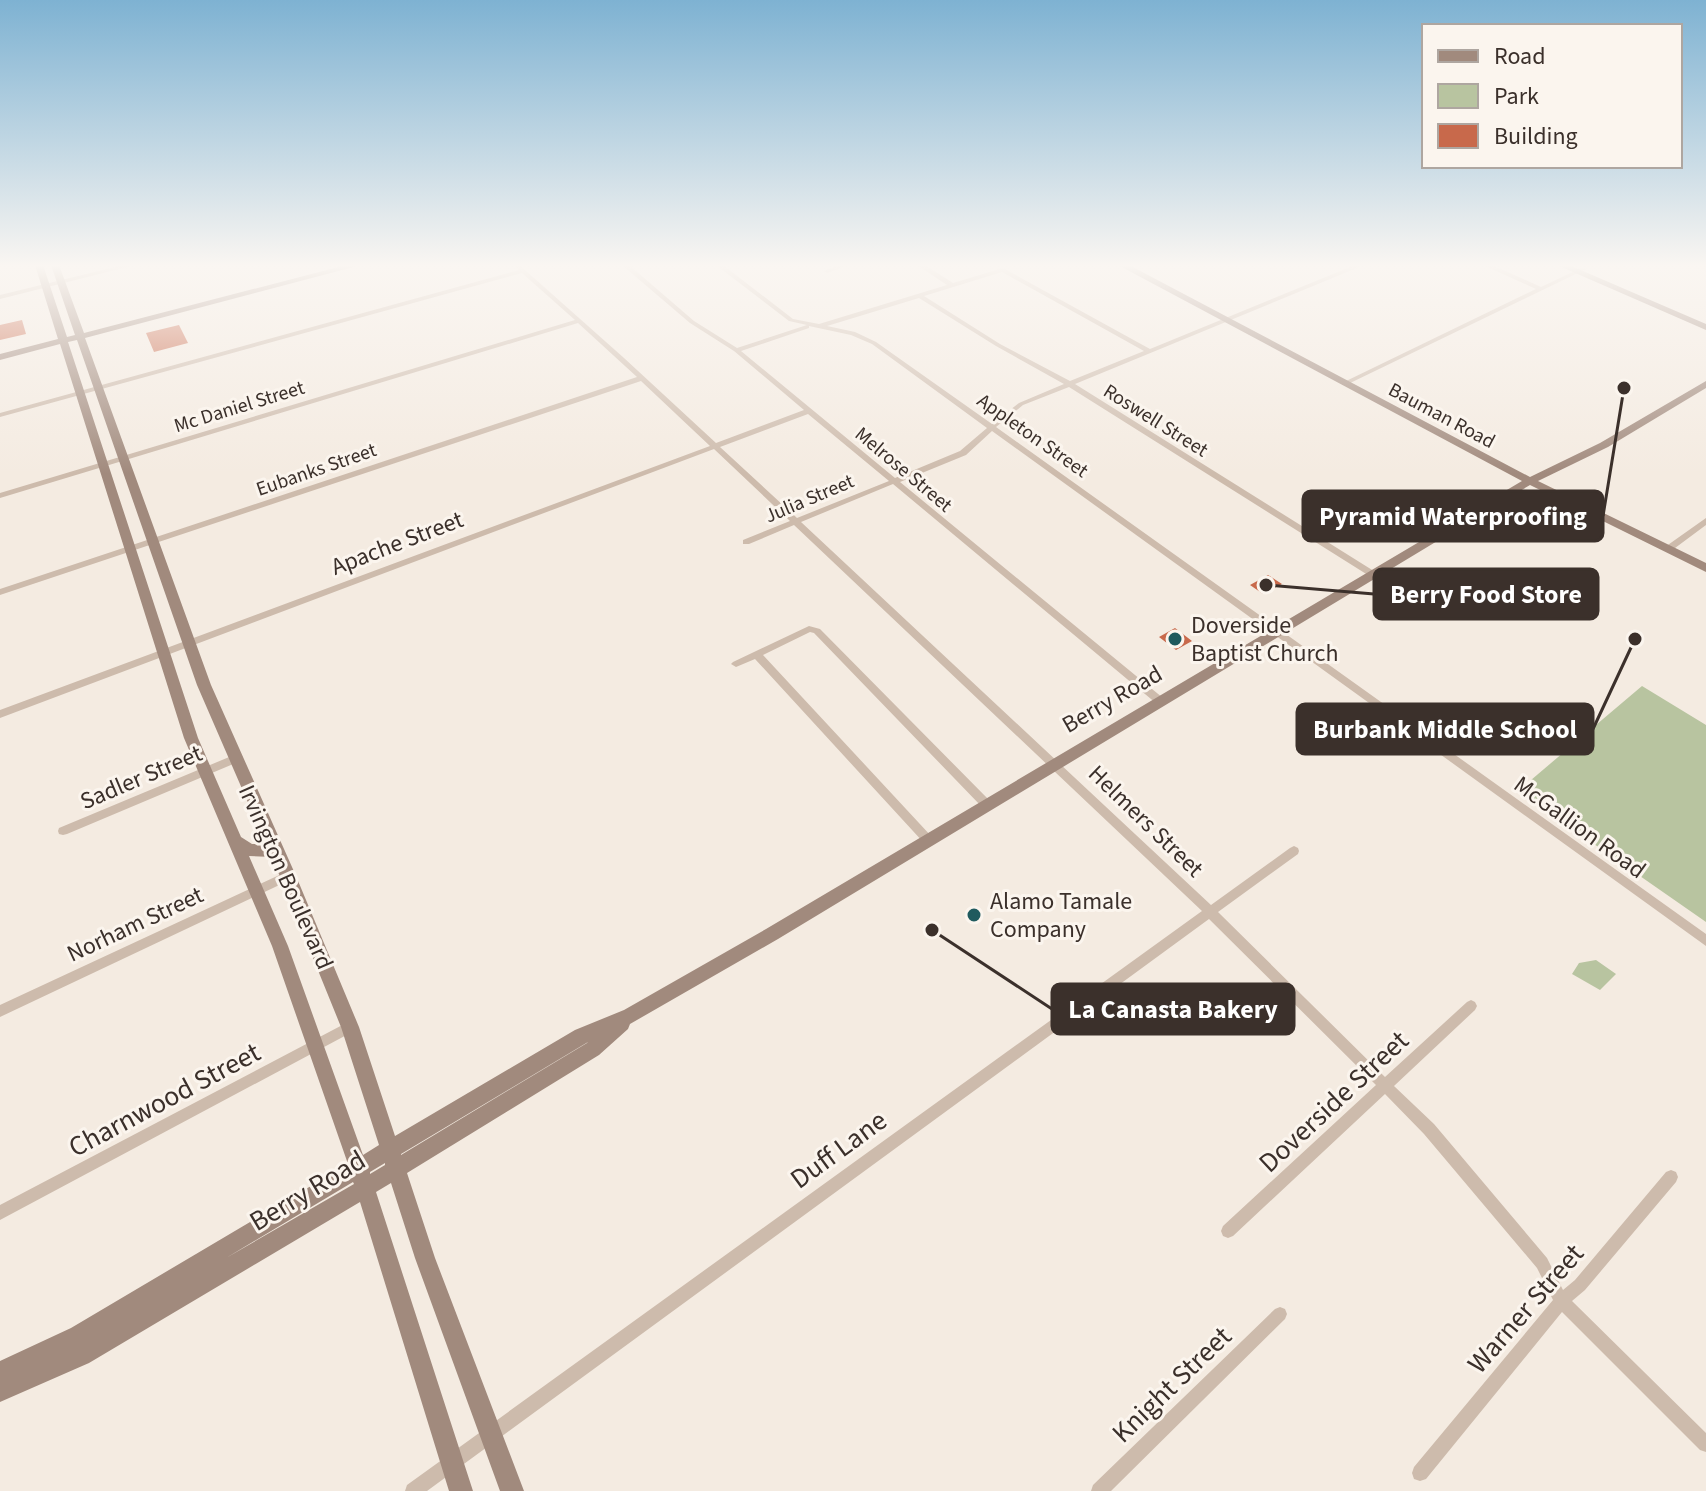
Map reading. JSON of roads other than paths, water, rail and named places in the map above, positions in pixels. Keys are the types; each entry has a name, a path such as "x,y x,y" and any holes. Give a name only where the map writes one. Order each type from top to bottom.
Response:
{"main road":[{"name":"Irvington Boulevard","path":"61,335 128,549 204,772 257,891 358,1166 461,1491"},
{"name":"Irvington Boulevard","path":"78,335 234,759 288,876 350,1027 396,1170 512,1491"},
{"path":"0,355 78,335"},
{"name":"Bauman Road","path":"1255,335 1530,481 1706,568"},
{"name":"Berry Road","path":"0,1372 78,1335 581,1036 630,1016 1530,481 1604,445 1706,384"},
{"path":"234,841 249,850 276,851"},
{"name":"Berry Road","path":"0,1391 81,1355 396,1170 593,1049 630,1016"},
{"path":"0,1402 81,1355"}],"street":[{"path":"0,415 286,335"},
{"name":"Mc Daniel Street","path":"0,496 534,335"},
{"name":"Helmers Street","path":"594,335 1054,763 1429,1129 1542,1263 1561,1301 1706,1444"},
{"name":"Melrose Street","path":"712,335 736,350 1160,701"},
{"path":"736,350 778,335"},
{"name":"Appleton Street","path":"851,335 874,343 1276,633"},
{"name":"Roswell Street","path":"982,335 1070,384 1374,575"},
{"path":"1120,335 1150,352"},
{"name":"Julia Street","path":"746,542 963,453 993,428 1003,415 1070,384 1195,335"},
{"path":"1344,384 1446,335"},
{"name":"Eubanks Street","path":"0,592 642,378"},
{"name":"Apache Street","path":"0,714 809,411"},
{"path":"975,415 996,418 1003,415"},
{"path":"1668,549 1706,521"},
{"path":"736,664 809,629 817,631 986,804"},
{"name":"McGallion Road","path":"1276,633 1706,941"},
{"path":"756,654 928,840"},
{"name":"Sadler Street","path":"63,831 234,759"},
{"name":"Duff Lane","path":"413,1491 1294,851"},
{"name":"Norham Street","path":"0,1011 288,876"},
{"name":"Doverside Street","path":"1228,1231 1471,1006"},
{"name":"Charnwood Street","path":"0,1213 350,1027"},
{"name":"Warner Street","path":"1420,1473 1561,1301 1580,1285 1671,1177"},
{"name":"Knight Street","path":"1099,1491 1280,1314"}],"place":[{"name":"Pyramid Waterproofing","path":"1624,388"},
{"name":"Berry Food Store","path":"1266,585"},
{"name":"Doverside Baptist Church","path":"1175,639"},
{"name":"Burbank Middle School","path":"1635,639"},
{"name":"Alamo Tamale Company","path":"974,915"},
{"name":"La Canasta Bakery","path":"932,930"}]}
